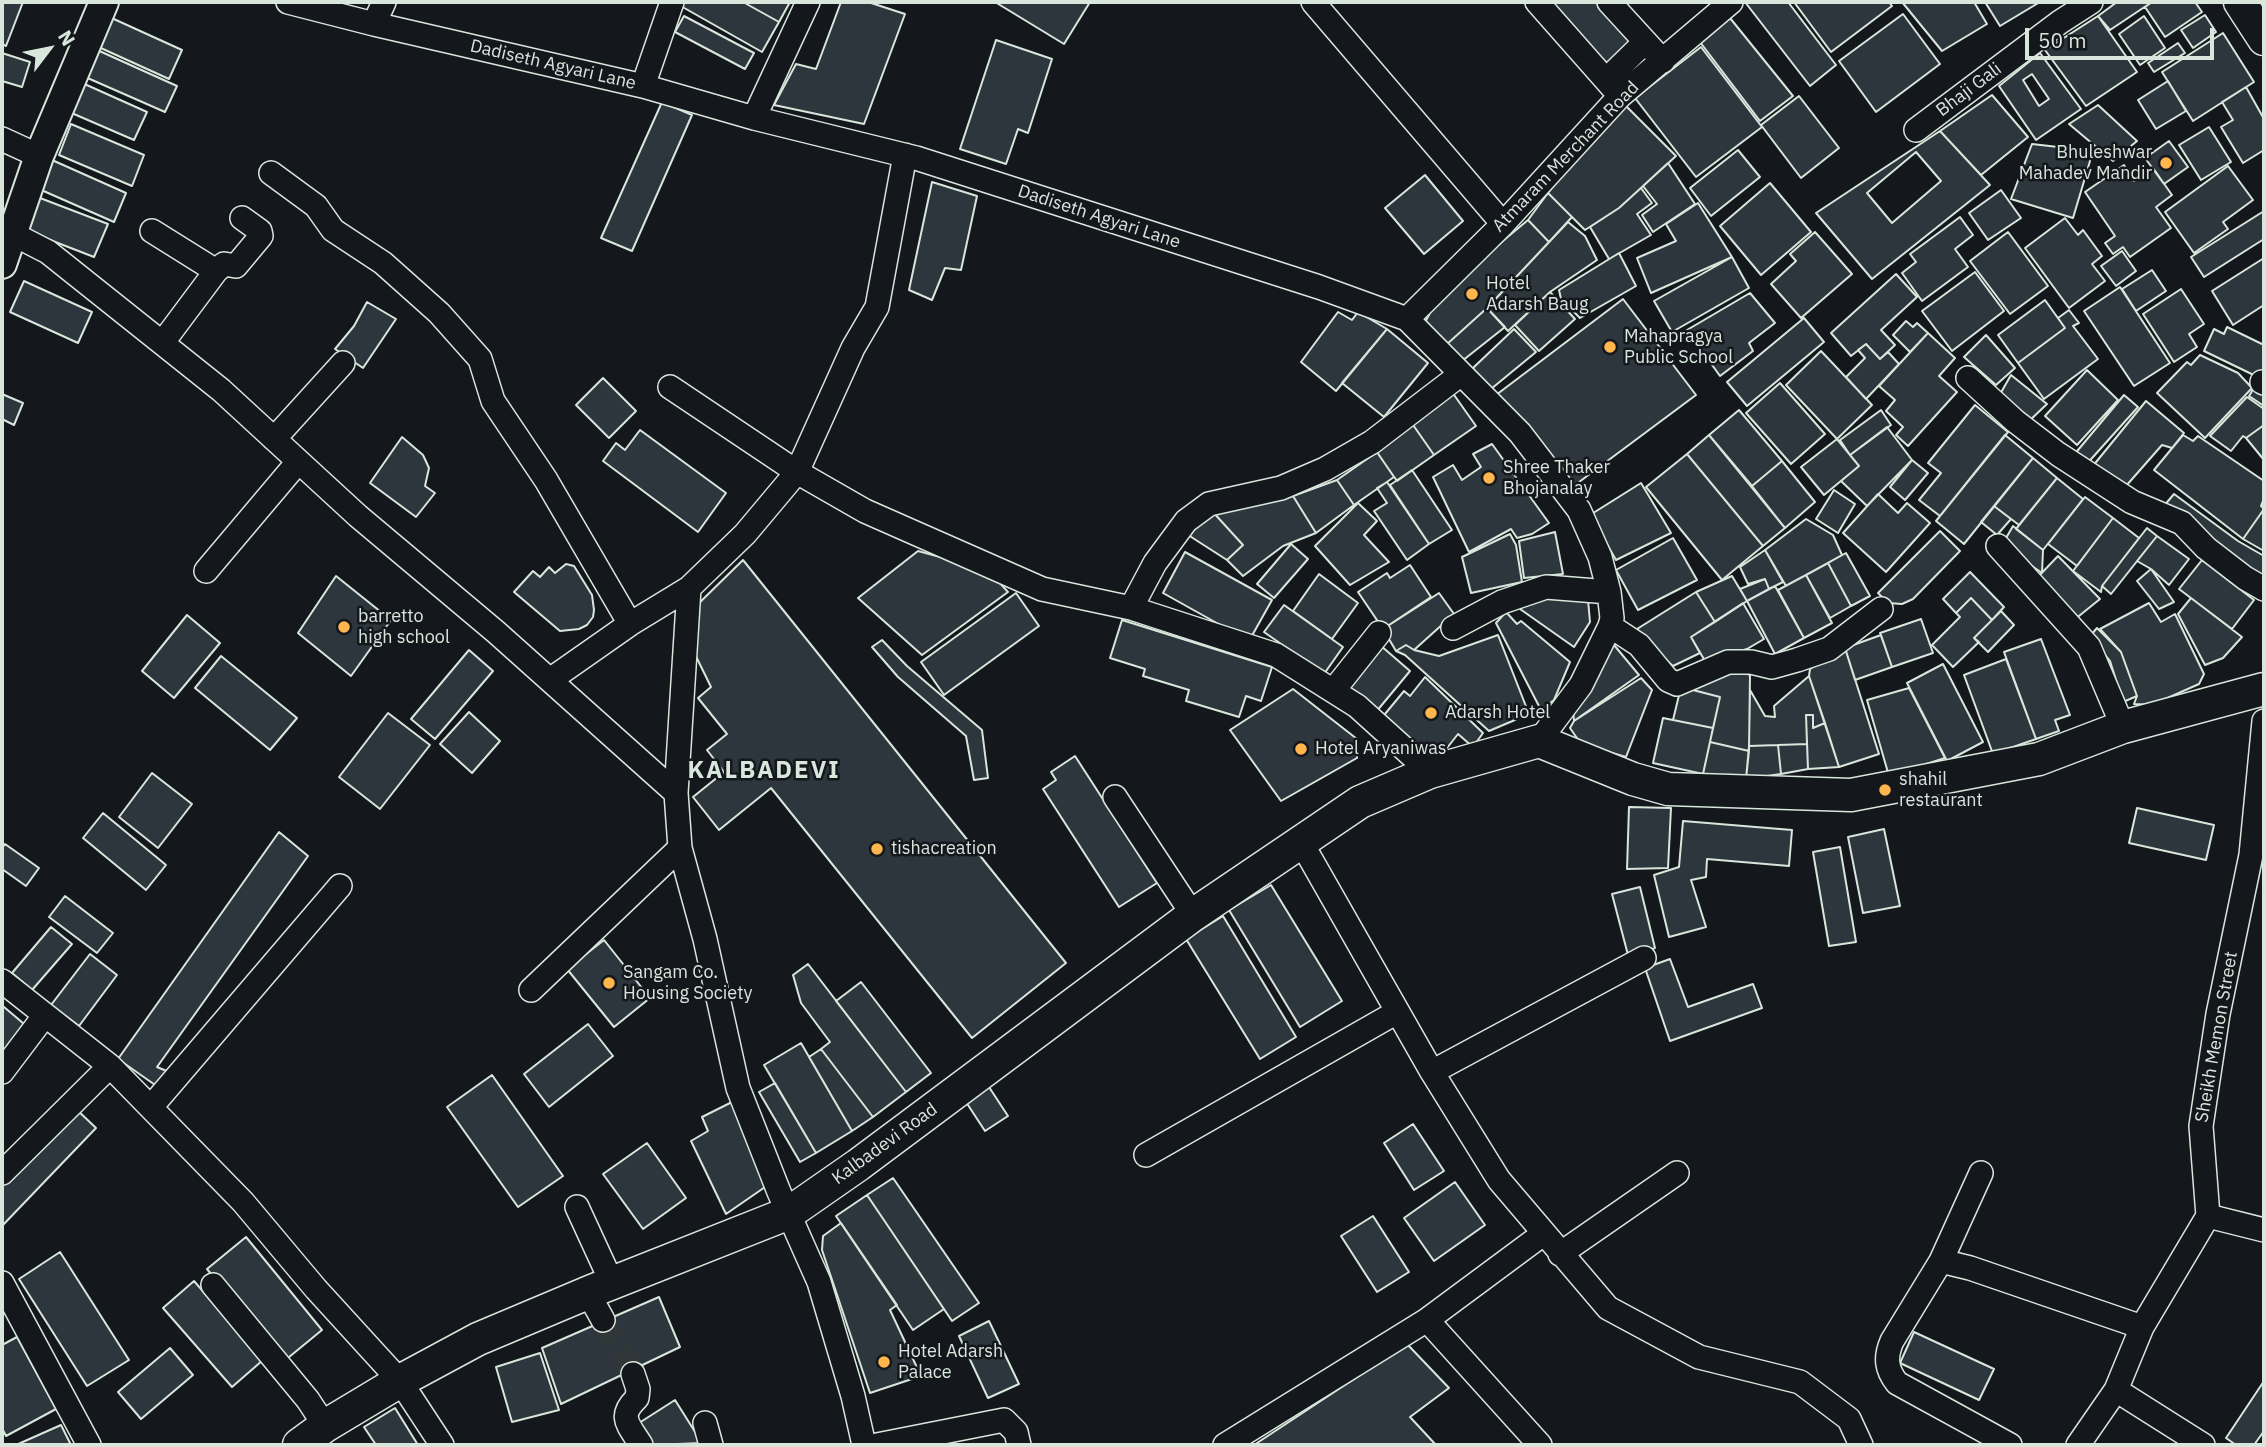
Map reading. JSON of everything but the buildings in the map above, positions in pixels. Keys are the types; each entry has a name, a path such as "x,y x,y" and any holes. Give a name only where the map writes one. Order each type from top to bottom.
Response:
{"main road":[{"path":"2240,2 2264,39"},
{"path":"1539,741 1633,779 1668,789 1851,795 2039,759 2123,727 2264,689"},
{"name":"Kalbadevi Road","path":"299,1445 325,1426 400,1381 478,1339 789,1213 870,1157 1193,915 1360,802 1430,772 1539,741"}],"street":[{"path":"2,264 39,156 103,2"},
{"name":"Dadiseth Agyari Lane","path":"288,2 354,10 374,24 643,86 754,118 905,155 1319,287 1407,319 1520,433 1579,510 1600,556 1609,592 1612,618 1610,626 1581,685 1539,741"},
{"path":"374,24 384,2"},
{"path":"643,86 672,2"},
{"path":"754,118 808,2"},
{"path":"1313,2 1503,224"},
{"path":"1537,2 1613,88 1645,41"},
{"path":"1609,2 1663,61"},
{"name":"Atmaram Merchant Road","path":"1407,319 1503,224 1613,88 1663,61 1731,2"},
{"name":"Bhaji Gali","path":"1916,130 2060,22 2091,2"},
{"path":"2,139 39,156"},
{"path":"550,680 630,624 688,588 745,534 797,472 853,348 877,307 905,155"},
{"path":"271,173 316,206 333,230 383,263 439,313 480,359 493,401 546,480 630,624"},
{"path":"163,342 216,271 224,264 236,266 261,236 260,231 242,218"},
{"path":"152,231 216,271"},
{"path":"13,234 48,252 221,390 299,462 676,793"},
{"path":"274,439 342,363"},
{"path":"1131,608 1155,563 1186,521 1209,504 1281,488 1325,469 1372,442 1461,374"},
{"path":"1968,378 2015,421 2058,454 2132,502 2182,523 2206,548 2264,589"},
{"path":"670,387 797,472 865,511 1042,589 1131,608 1276,655 1357,706 1430,772"},
{"path":"206,571 299,462"},
{"path":"1997,546 2088,647 2123,727"},
{"path":"1453,628 1502,602 1546,587 1609,592"},
{"path":"688,588 676,793 680,848 705,939 738,1088 819,1282 853,1396 864,1445"},
{"path":"1610,626 1639,645 1668,680 1677,684 1728,662 1751,662 1772,667 1829,649 1881,609"},
{"path":"1333,691 1379,633"},
{"name":"Sheikh Memon Street","path":"2208,1216 2201,1126 2218,1014 2251,855 2264,721"},
{"path":"1115,797 1193,915"},
{"path":"1301,842 1432,1072 1499,1180 1608,1308 1699,1357 1800,1382 1849,1419 1861,1445"},
{"path":"531,990 680,848"},
{"path":"151,1107 340,886"},
{"path":"1432,1072 1644,958"},
{"path":"2,981 110,1066 243,1202 316,1289 400,1381 442,1445"},
{"path":"1146,1156 1397,1012"},
{"path":"2,1072 46,1015"},
{"path":"2,1173 110,1066"},
{"path":"1560,1254 1677,1173"},
{"path":"1981,1173 1941,1261 1892,1341 1887,1353 1888,1367 1898,1383 2010,1445"},
{"path":"577,1207 600,1288 603,1320"},
{"path":"2078,1445 2116,1390 2142,1327 2208,1216 2264,1230"},
{"path":"1225,1445 1427,1320 1543,1234"},
{"path":"1941,1261 1970,1268 2142,1327"},
{"path":"2,1283 89,1445"},
{"path":"213,1285 308,1399 325,1426"},
{"path":"1427,1320 1540,1445"},
{"path":"633,1374 638,1389 637,1398 626,1408 625,1418 641,1445"},
{"path":"2116,1390 2203,1445"},
{"path":"877,1445 1004,1420 1016,1433 1019,1445"}],"tunnel":[{"path":"603,1320 633,1374"}],"place":[{"name":"Bhuleshwar Mahadev Mandir","path":"2166,163"},
{"name":"Hotel Adarsh Baug","path":"1472,294"},
{"name":"Mahapragya Public School","path":"1610,347"},
{"name":"Shree Thaker Bhojanalay","path":"1489,478"},
{"name":"barretto high school","path":"344,627"},
{"name":"Adarsh Hotel","path":"1431,713"},
{"name":"Hotel Aryaniwas","path":"1301,749"},
{"name":"shahil restaurant","path":"1885,790"},
{"name":"tishacreation","path":"877,849"},
{"name":"Sangam Co. Housing Society","path":"609,983"},
{"name":"Hotel Adarsh Palace","path":"884,1362"}],"district":[{"name":"KALBADEVI","path":"764,771"}]}
